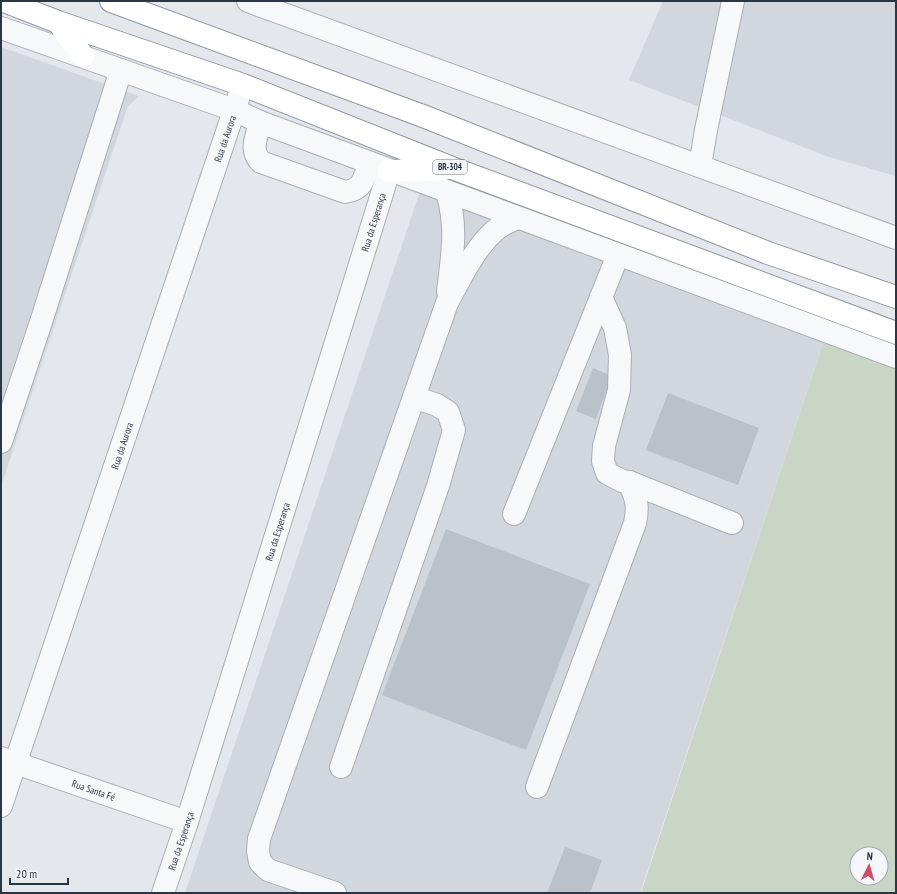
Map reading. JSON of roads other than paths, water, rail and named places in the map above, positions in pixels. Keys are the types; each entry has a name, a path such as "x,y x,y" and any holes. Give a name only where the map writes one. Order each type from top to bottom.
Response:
{"highway":[{"name":"BR-304","path":"4,1 58,22 243,85 452,168 896,333"},
{"path":"111,1 423,116 768,253 896,297"},
{"path":"58,22 83,56"},
{"path":"380,167 452,168"}],"street":[{"path":"248,1 896,238"},
{"path":"700,166 733,1"},
{"path":"1,28 234,110 260,122 447,192 896,357"},
{"path":"1,442 42,322 121,70"},
{"name":"Rua da Aurora","path":"1,806 8,760 243,85"},
{"path":"260,122 254,147 255,156 260,162 344,192 354,191 380,167"},
{"name":"Rua da Esperança","path":"163,893 187,822 380,167"},
{"path":"447,192 452,209 454,232 447,303"},
{"path":"334,893 268,870 260,862 258,851 259,839 447,303 470,262 482,245 498,228 518,218"},
{"path":"514,514 618,255"},
{"path":"601,297 615,328 620,355 619,390 604,446 603,461 607,472 622,481 628,482 732,523"},
{"path":"341,767 438,486 454,430 448,412 437,405 414,397"},
{"path":"537,788 635,523 638,511 636,499 628,482"},
{"name":"Rua Santa Fé","path":"8,760 187,822"}]}
